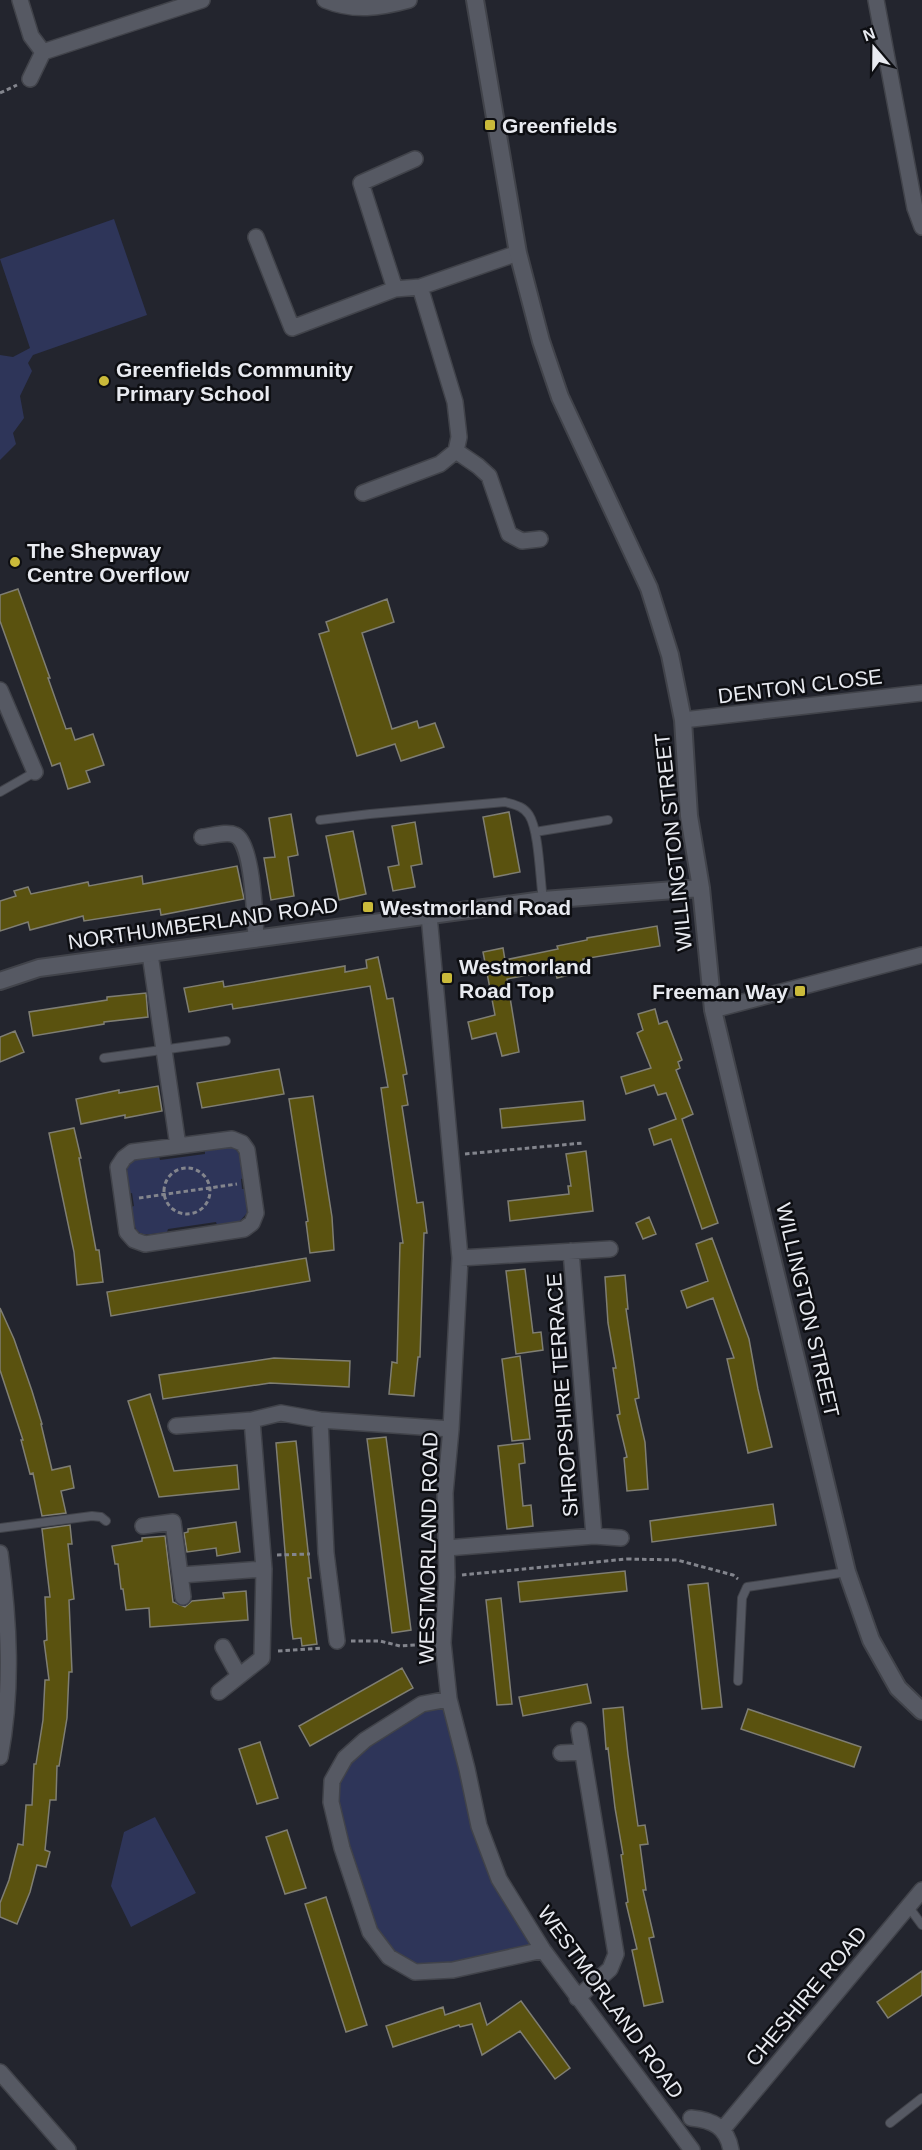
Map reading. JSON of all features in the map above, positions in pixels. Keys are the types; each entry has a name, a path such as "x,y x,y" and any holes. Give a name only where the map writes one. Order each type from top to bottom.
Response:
{"street":[{"path":"20,0 31,36 44,52"},
{"path":"30,79 44,52 202,0"},
{"path":"326,0 338,5 374,8 409,0"},
{"name":"WILLINGTON STREET","path":"475,0 518,254 541,341 560,397 648,588 669,655 683,720 689,816 701,888 712,1010 847,1572 871,1640 898,1688 922,1711"},
{"path":"876,0 915,208 922,227"},
{"path":"395,289 361,183 414,159"},
{"path":"256,237 292,328 395,289 420,287 518,254"},
{"path":"363,493 440,464 456,451 459,437 455,402 420,287"},
{"path":"456,451 489,476 509,534 522,541 540,538"},
{"path":"0,690 35,772"},
{"name":"DENTON CLOSE","path":"683,720 922,693"},
{"path":"202,837 233,834 241,838 249,860 256,939"},
{"name":"NORTHUMBERLAND ROAD","path":"0,981 39,968 429,915 543,900 701,888"},
{"name":"WESTMORLAND ROAD","path":"429,915 460,1258 451,1429 445,1493 447,1576 443,1643 448,1699 467,1769 479,1826 499,1879 543,1950 577,1998 693,2150"},
{"path":"150,954 178,1146"},
{"path":"712,1010 922,955"},
{"path":"232,1139 242,1143 248,1150 256,1213 252,1223 244,1229 145,1244 134,1240 127,1232 118,1167 132,1152 178,1146 232,1139"},
{"path":"460,1258 610,1249"},
{"name":"SHROPSHIRE TERRACE","path":"571,1251 594,1536"},
{"path":"176,1426 252,1420 281,1413 320,1420 451,1429"},
{"path":"219,1692 262,1658 264,1563 252,1420"},
{"path":"320,1420 326,1553 336,1641"},
{"path":"143,1526 173,1522 183,1597"},
{"path":"447,1548 594,1536 621,1538"},
{"path":"0,1552 7,1604 9,1682 0,1757"},
{"path":"181,1575 264,1563"},
{"path":"223,1647 239,1676"},
{"path":"448,1699 422,1704 365,1740 345,1758 333,1781 332,1802 342,1848 370,1932 389,1957 415,1972 453,1970 543,1950"},
{"path":"577,1998 610,1970 616,1954 579,1730"},
{"path":"561,1753 582,1752"},
{"name":"CHESHIRE ROAD","path":"723,2129 922,1890"},
{"path":"0,2072 68,2150"},
{"path":"691,2118 706,2120 723,2129 730,2140 732,2150"}],"lane":[{"path":"0,792 35,772"},
{"path":"320,820 505,802 521,806 530,816 535,832 543,900"},
{"path":"535,832 608,820"},
{"path":"104,1058 226,1041"},
{"path":"0,1528 92,1516 101,1517 106,1521"},
{"path":"738,1681 742,1598 747,1587 847,1572"},
{"path":"908,1906 922,1925"},
{"path":"890,2123 922,2098"}],"path":[{"path":"451,1155 583,1143"},
{"path":"185,1168 202,1173 210,1188 206,1204 192,1213 175,1209 168,1202 165,1194 170,1177 185,1168"},
{"path":"122,1200 252,1183"},
{"path":"621,1538 626,1538 627,1559"},
{"path":"264,1563 326,1553"},
{"path":"447,1576 627,1559 677,1560 733,1575 747,1587"}],"shaded area":[{"path":"114,219 147,315 33,355 28,363 32,371 20,396 24,418 13,433 16,444 0,460 0,355 13,357 30,348 0,259"},
{"path":"231,1147 240,1156 244,1178 241,1179 242,1189 245,1189 247,1213 239,1222 217,1225 216,1222 150,1234 140,1233 137,1230 131,1207 134,1206 132,1193 128,1194 126,1170 133,1159 159,1156 160,1160 205,1154 205,1150"},
{"path":"449,1699 479,1826 543,1950 415,1972 370,1932 331,1802 345,1758 365,1740"},
{"path":"155,1817 196,1893 131,1927 111,1886 124,1832"}],"building":[{"path":"18,589 66,729 71,728 75,740 93,734 104,765 86,771 90,782 68,789 60,763 52,766 0,621 0,595"},
{"path":"387,599 394,622 362,633 392,729 417,721 419,728 435,723 444,747 401,761 395,744 357,756 319,634 329,631 326,622"},
{"path":"509,812 520,872 494,877 483,817"},
{"path":"291,814 298,855 288,857 294,896 271,900 264,858 275,857 269,818"},
{"path":"415,822 422,864 411,866 415,887 393,891 388,867 399,865 392,826"},
{"path":"353,831 366,894 339,900 326,836"},
{"path":"237,866 244,899 161,915 160,909 84,921 83,916 30,930 28,922 0,931 0,901 16,896 14,891 28,887 31,894 88,882 89,886 142,876 143,884"},
{"path":"657,926 660,946 583,959 585,971 557,978 555,970 507,979 519,1052 502,1056 496,1033 472,1039 468,1022 495,1015 483,952 503,948 505,960 558,949 557,946 587,940 587,938"},
{"path":"378,957 387,999 393,998 407,1074 403,1075 408,1105 402,1106 417,1203 423,1202 427,1233 424,1233 420,1357 418,1357 414,1396 389,1394 392,1362 397,1363 400,1243 403,1243 381,1088 388,1087 370,986 233,1009 232,1004 189,1012 184,988 223,981 224,987 345,966 345,972 367,968 366,960"},
{"path":"146,993 148,1017 104,1022 104,1024 33,1036 29,1012 107,1000 107,997"},
{"path":"655,1009 659,1024 667,1021 682,1060 678,1062 680,1068 676,1070 693,1114 682,1119 718,1223 702,1229 671,1139 654,1145 649,1129 676,1119 666,1093 658,1095 654,1085 626,1094 621,1077 651,1068 637,1033 643,1030 638,1014"},
{"path":"15,1031 24,1052 0,1062 0,1037"},
{"path":"279,1069 284,1094 202,1108 197,1083"},
{"path":"158,1086 162,1111 125,1118 125,1115 81,1124 76,1099 119,1090 119,1093"},
{"path":"313,1096 332,1217 334,1250 310,1253 306,1222 308,1221 289,1099"},
{"path":"583,1101 585,1120 502,1128 500,1109"},
{"path":"74,1128 96,1250 99,1250 103,1282 77,1285 74,1252 49,1133"},
{"path":"586,1151 593,1211 510,1221 508,1201 569,1194 568,1186 571,1186 566,1154"},
{"path":"649,1217 656,1234 643,1239 636,1223"},
{"path":"712,1238 749,1339 772,1447 748,1453 727,1359 734,1358 713,1298 687,1308 681,1291 708,1281 696,1244"},
{"path":"306,1258 310,1281 111,1316 107,1292"},
{"path":"525,1269 533,1333 541,1332 543,1350 516,1354 506,1271"},
{"path":"625,1275 628,1309 626,1309 639,1398 635,1399 645,1442 648,1489 627,1491 624,1458 627,1457 617,1415 620,1414 613,1368 616,1368 608,1323 605,1277"},
{"path":"0,1308 14,1339 32,1391 52,1470 70,1466 74,1488 61,1491 66,1513 42,1516 33,1473 30,1474 21,1440 23,1440 0,1370"},
{"path":"520,1356 530,1439 512,1441 502,1359"},
{"path":"274,1358 350,1361 349,1387 270,1383 163,1399 159,1375"},
{"path":"150,1394 174,1471 237,1465 239,1489 159,1497 128,1401"},
{"path":"386,1437 411,1630 392,1633 367,1439"},
{"path":"296,1441 311,1578 308,1578 317,1644 302,1646 301,1638 293,1639 291,1624 276,1443"},
{"path":"523,1443 525,1463 519,1464 523,1506 531,1505 533,1526 507,1529 498,1446"},
{"path":"773,1504 776,1525 652,1542 650,1521"},
{"path":"236,1522 240,1552 217,1556 216,1548 187,1552 184,1533 188,1532 188,1529"},
{"path":"70,1525 72,1544 68,1544 74,1599 69,1600 72,1672 69,1672 67,1718 59,1766 57,1766 56,1800 50,1800 45,1850 50,1852 46,1867 37,1865 30,1892 17,1924 0,1917 0,1903 9,1880 18,1844 23,1845 26,1805 32,1805 34,1764 36,1764 43,1720 45,1680 49,1680 44,1641 47,1640 45,1597 50,1597 42,1529"},
{"path":"165,1536 173,1602 185,1607 192,1601 224,1598 223,1593 246,1591 248,1620 150,1627 149,1608 126,1610 118,1564 115,1564 112,1546 142,1541 142,1538"},
{"path":"625,1571 627,1591 520,1602 518,1582"},
{"path":"708,1583 722,1707 702,1709 688,1585"},
{"path":"501,1598 512,1704 497,1705 486,1600"},
{"path":"402,1668 413,1688 310,1746 299,1726"},
{"path":"587,1684 591,1703 523,1716 519,1697"},
{"path":"623,1707 638,1826 645,1825 648,1844 640,1845 646,1890 643,1890 654,1937 649,1938 663,2002 644,2006 632,1950 637,1949 626,1903 628,1902 621,1855 623,1854 608,1748 606,1749 603,1709"},
{"path":"748,1709 861,1747 854,1767 741,1729"},
{"path":"260,1742 278,1798 257,1804 239,1749"},
{"path":"287,1830 306,1888 285,1894 266,1837"},
{"path":"326,1897 367,2025 346,2032 305,1904"},
{"path":"922,1971 922,1995 888,2018 877,2002"},
{"path":"521,2001 570,2068 555,2079 520,2031 482,2055 472,2024 460,2027 459,2025 393,2047 386,2026 443,2007 445,2015 480,2003 487,2025"}],"place":[{"name":"Greenfields","path":"490,125"},
{"name":"Greenfields Community Primary School","path":"104,381"},
{"name":"The Shepway Centre Overflow","path":"15,562"},
{"name":"Westmorland Road","path":"368,907"},
{"name":"Westmorland Road Top","path":"447,978"},
{"name":"Freeman Way","path":"800,991"}]}
